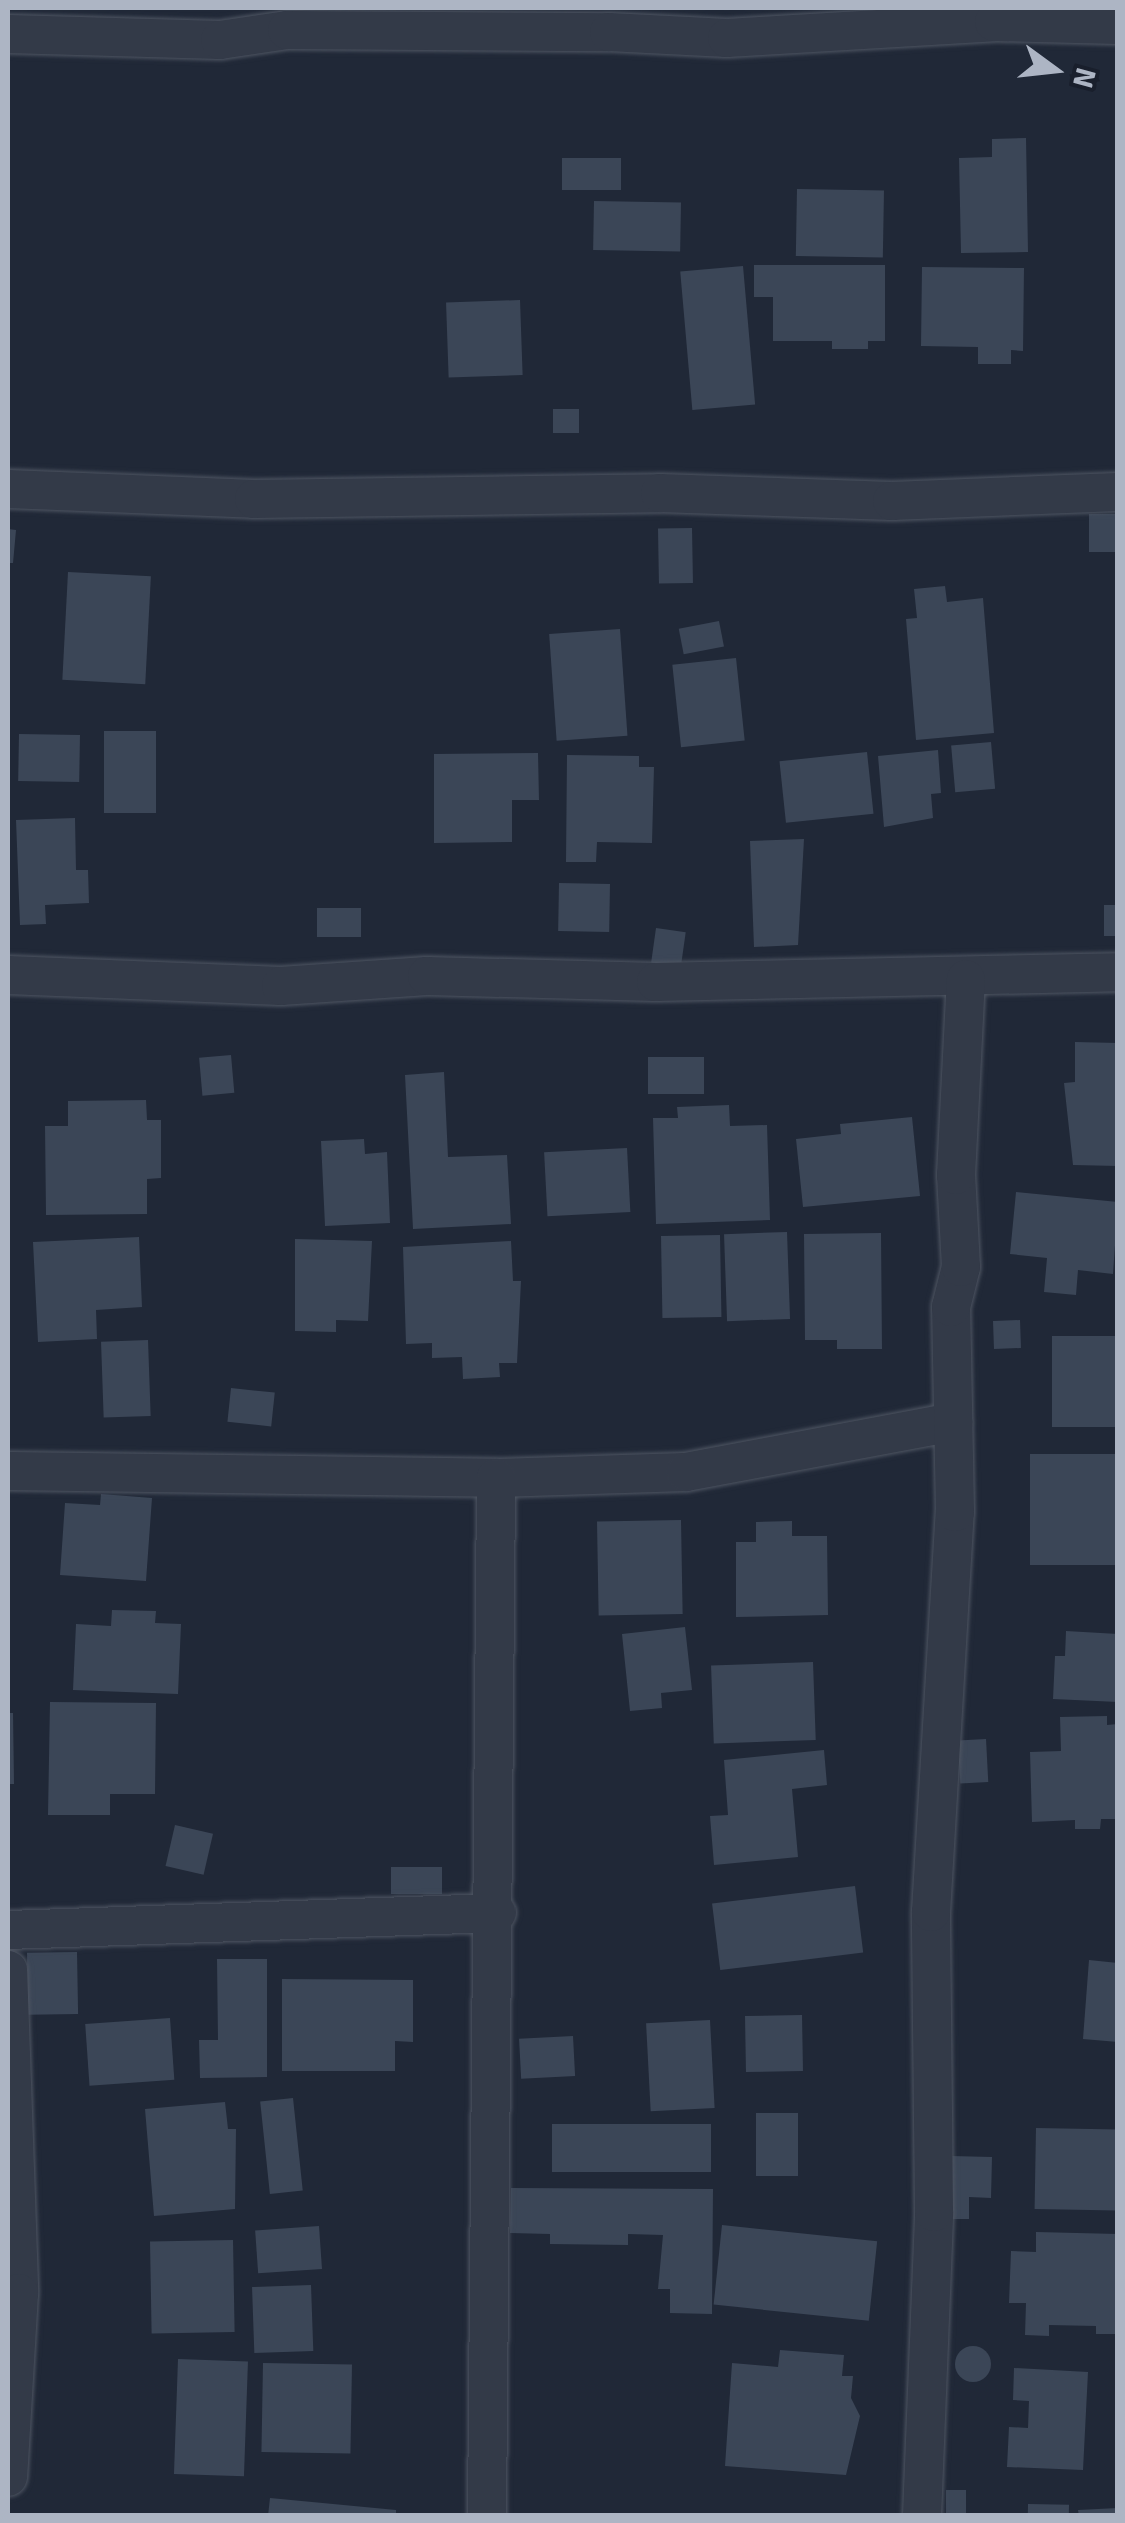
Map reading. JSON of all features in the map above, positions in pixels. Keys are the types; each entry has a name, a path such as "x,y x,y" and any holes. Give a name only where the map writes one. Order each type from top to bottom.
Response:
{"street":[{"path":"8,34 220,40 287,30 571,31 727,38 994,22 1118,25"},
{"path":"8,490 254,499 660,493 892,501 1118,492"},
{"path":"8,974 281,986 427,976 966,979 1118,972"},
{"path":"922,2516 934,2212 931,1912 955,1512 951,1307 961,1267 956,1175 966,979"},
{"path":"8,1472 496,1478 686,1472 953,1422"},
{"path":"488,2516 497,1912 496,1478"},
{"path":"8,1930 497,1912"},
{"path":"8,1970 19,2294 8,2477"}],"building":[{"path":"1026,138 1028,252 961,253 959,158 992,157 992,139"},
{"path":"562,158 621,158 621,190 562,190"},
{"path":"797,189 884,191 883,258 796,256"},
{"path":"594,201 681,203 680,252 593,250"},
{"path":"754,265 885,265 885,341 868,341 868,349 832,349 832,341 773,341 773,297 754,297"},
{"path":"743,266 755,404 692,410 680,271"},
{"path":"922,267 1024,268 1023,351 1011,350 1011,364 978,364 978,347 921,346"},
{"path":"520,300 523,375 449,378 446,303"},
{"path":"553,409 579,409 579,433 553,433"},
{"path":"1089,514 1116,514 1116,552 1089,552"},
{"path":"692,528 693,583 659,584 658,529"},
{"path":"8,529 16,530 13,563 8,563"},
{"path":"68,572 151,576 145,684 62,680"},
{"path":"945,586 947,602 983,598 994,733 916,740 906,619 917,618 914,589"},
{"path":"719,621 724,647 684,654 679,629"},
{"path":"620,629 627,736 557,741 549,634"},
{"path":"736,658 745,741 681,747 672,665"},
{"path":"104,731 156,731 156,813 104,813"},
{"path":"19,734 80,735 79,782 18,781"},
{"path":"991,742 995,789 955,792 951,745"},
{"path":"938,750 941,793 931,794 933,818 884,827 878,756"},
{"path":"867,752 873,814 786,823 779,761"},
{"path":"538,753 539,800 512,800 512,842 434,843 434,754"},
{"path":"567,755 639,756 639,767 654,767 652,843 597,842 596,862 566,862"},
{"path":"75,818 76,870 88,870 89,903 45,905 46,924 20,925 16,820"},
{"path":"804,839 798,945 754,947 750,841"},
{"path":"559,883 610,884 609,932 558,931"},
{"path":"1104,905 1118,905 1118,936 1104,936"},
{"path":"317,908 361,908 361,937 317,937"},
{"path":"656,928 686,932 681,967 651,963"},
{"path":"1075,1042 1118,1043 1118,1166 1073,1165 1064,1083 1075,1082"},
{"path":"231,1055 234,1093 202,1096 199,1058"},
{"path":"648,1057 704,1057 704,1094 648,1094"},
{"path":"444,1072 448,1157 507,1155 511,1224 413,1229 405,1075"},
{"path":"146,1100 147,1120 161,1120 161,1178 147,1179 147,1214 46,1215 45,1126 68,1126 68,1101"},
{"path":"729,1105 730,1126 767,1125 770,1220 656,1224 653,1118 678,1118 677,1107"},
{"path":"912,1117 920,1196 803,1207 796,1139 841,1134 840,1124"},
{"path":"364,1139 365,1154 387,1152 390,1223 325,1226 321,1141"},
{"path":"627,1148 630,1212 547,1216 544,1152"},
{"path":"1016,1192 1118,1202 1113,1274 1078,1270 1076,1295 1044,1292 1047,1258 1010,1254"},
{"path":"787,1232 790,1319 727,1321 724,1234"},
{"path":"881,1233 882,1349 837,1349 837,1340 805,1340 804,1234"},
{"path":"720,1235 721,1317 662,1318 661,1236"},
{"path":"139,1237 142,1307 96,1310 97,1339 38,1342 33,1242"},
{"path":"295,1239 372,1241 368,1321 336,1320 336,1332 295,1331"},
{"path":"511,1241 513,1281 521,1281 517,1363 499,1363 500,1377 463,1379 462,1357 432,1358 432,1343 406,1344 403,1247"},
{"path":"1020,1320 1021,1348 994,1349 993,1321"},
{"path":"1052,1336 1118,1336 1118,1427 1052,1427"},
{"path":"148,1340 151,1416 104,1418 101,1342"},
{"path":"231,1388 275,1393 271,1426 227,1422"},
{"path":"1030,1454 1118,1454 1118,1565 1030,1565"},
{"path":"101,1494 152,1498 146,1581 60,1575 65,1503 100,1505"},
{"path":"681,1520 683,1614 599,1615 597,1521"},
{"path":"792,1521 792,1536 827,1536 828,1615 736,1617 736,1542 756,1542 756,1522"},
{"path":"112,1610 156,1611 155,1623 181,1624 178,1694 73,1690 76,1624 111,1626"},
{"path":"685,1627 692,1690 661,1693 662,1708 630,1711 622,1634"},
{"path":"1066,1631 1118,1634 1118,1702 1053,1699 1055,1656 1065,1656"},
{"path":"813,1662 816,1740 714,1744 711,1666"},
{"path":"50,1702 156,1703 155,1794 110,1794 110,1815 48,1815"},
{"path":"8,1713 13,1713 14,1784 8,1784"},
{"path":"1107,1716 1107,1725 1118,1724 1118,1819 1101,1819 1100,1829 1075,1829 1075,1820 1032,1822 1030,1752 1061,1751 1060,1717"},
{"path":"986,1739 988,1782 960,1783 958,1740"},
{"path":"824,1750 827,1785 792,1789 798,1857 714,1865 710,1816 728,1815 724,1760"},
{"path":"175,1825 213,1834 204,1875 166,1866"},
{"path":"391,1867 442,1867 442,1894 391,1894"},
{"path":"855,1886 863,1953 720,1970 712,1904"},
{"path":"77,1952 78,2014 28,2015 27,1953"},
{"path":"217,1959 267,1959 267,2077 200,2078 199,2040 218,2040"},
{"path":"1089,1960 1118,1963 1118,2042 1083,2039"},
{"path":"282,1979 413,1980 413,2042 395,2041 395,2071 282,2071"},
{"path":"802,2015 803,2071 746,2072 745,2016"},
{"path":"170,2018 174,2080 90,2086 85,2024"},
{"path":"710,2020 715,2108 651,2111 646,2023"},
{"path":"573,2036 575,2076 521,2079 519,2039"},
{"path":"293,2098 303,2190 270,2194 260,2101"},
{"path":"225,2102 228,2129 236,2129 235,2209 154,2216 145,2109"},
{"path":"756,2113 798,2113 798,2176 756,2176"},
{"path":"552,2124 711,2124 711,2172 552,2172"},
{"path":"1036,2128 1118,2129 1117,2210 1035,2209"},
{"path":"951,2156 992,2157 991,2198 969,2197 969,2219 942,2219"},
{"path":"511,2188 713,2189 712,2314 670,2313 670,2289 658,2289 663,2235 628,2234 628,2245 550,2244 550,2234 510,2233"},
{"path":"722,2225 877,2241 869,2321 714,2305"},
{"path":"319,2226 322,2269 258,2273 255,2230"},
{"path":"1036,2232 1118,2234 1118,2334 1096,2334 1096,2326 1049,2325 1049,2336 1025,2335 1026,2303 1009,2303 1011,2251 1036,2252"},
{"path":"233,2240 235,2332 152,2333 150,2241"},
{"path":"311,2285 313,2351 254,2353 252,2287"},
{"path":"973,2346 986,2351 991,2364 986,2377 973,2382 960,2377 955,2364 960,2351"},
{"path":"780,2350 844,2355 842,2376 853,2376 851,2398 860,2416 846,2475 725,2466 732,2363 778,2367"},
{"path":"178,2359 248,2361 244,2476 174,2474"},
{"path":"263,2363 352,2365 350,2454 261,2452"},
{"path":"1014,2368 1088,2372 1083,2470 1007,2467 1009,2427 1028,2428 1029,2401 1013,2400"},
{"path":"946,2490 966,2490 966,2516 946,2516"},
{"path":"270,2498 396,2510 396,2516 268,2516"},
{"path":"1028,2504 1069,2505 1069,2516 1028,2516"},
{"path":"1118,2508 1118,2516 1079,2516 1078,2510"}]}
